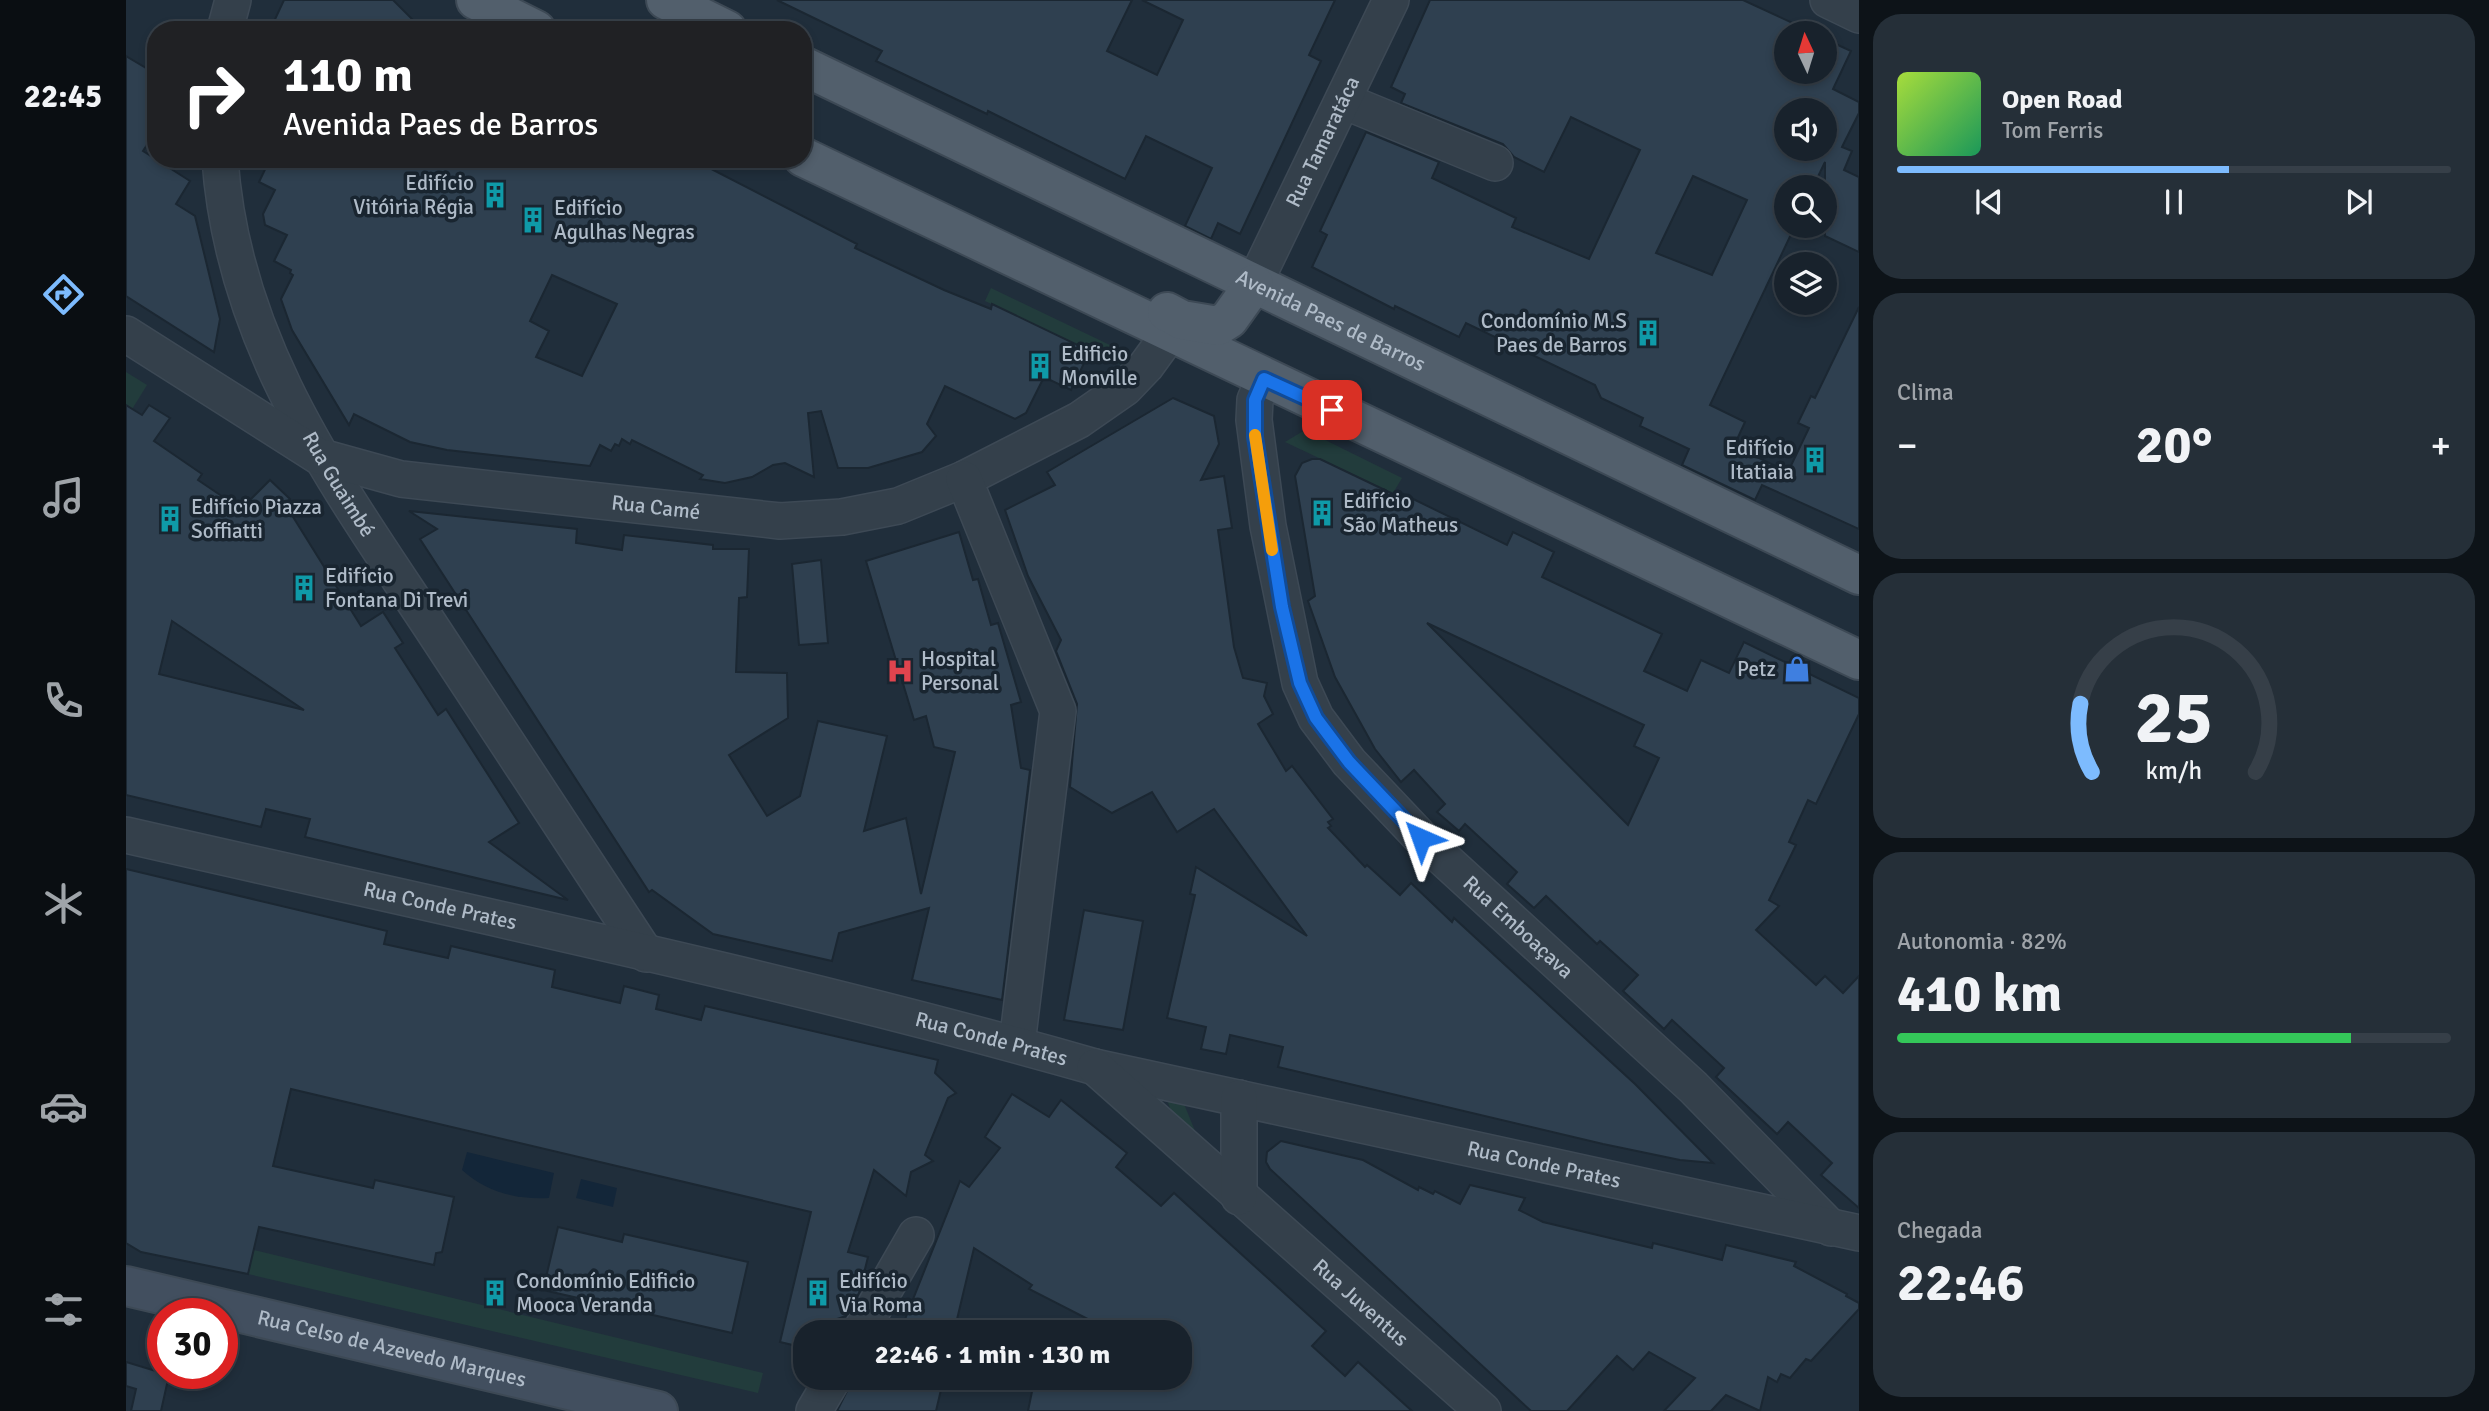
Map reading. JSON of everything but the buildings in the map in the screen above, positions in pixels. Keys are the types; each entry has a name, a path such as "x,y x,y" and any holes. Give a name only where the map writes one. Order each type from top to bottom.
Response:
{"main road":[{"path":"476,0 518,21"},
{"path":"666,0 709,21"},
{"name":"Avenida Paes de Barros","path":"812,70 1859,575"},
{"path":"812,161 972,235 1264,379 1859,660"},
{"path":"972,235 1018,239 1182,320 1199,324 1218,326 1229,319 1254,284"},
{"name":"Rua Celso de Azevedo Marques","path":"126,1286 658,1411"}],"street":[{"path":"227,21 233,0"},
{"name":"Rua Tamaratáca","path":"1254,284 1391,0"},
{"path":"1828,0 1859,15"},
{"path":"1344,101 1495,163"},
{"name":"Rua Guaimbé","path":"221,168 222,185 251,308 268,358 318,456 646,954"},
{"name":"Rua Camé","path":"126,334 318,456 401,480 780,521 842,517 898,506 964,479 1079,420 1115,394 1146,366 1170,333"},
{"name":"Rua Emboaçava","path":"1264,379 1255,400 1254,420 1268,526 1300,683 1316,718 1349,762 1421,838 1844,1229 1859,1253"},
{"path":"964,479 1058,711 1017,1044"},
{"name":"Rua Conde Prates","path":"126,835 646,954 1017,1044 1095,1067 1844,1229"},
{"name":"Rua Juventus","path":"1095,1067 1483,1411"},
{"path":"1239,1197 1240,1098"},
{"path":"867,1320 916,1235"},
{"path":"814,1411 826,1390"}],"green space":[{"path":"991,288 1112,346 1120,356 1121,365 985,301"},
{"path":"126,372 147,385 126,419"},
{"path":"1305,430 1402,478 1393,493 1285,442"},
{"path":"1164,1091 1184,1104 1195,1131 1171,1111"},
{"path":"254,1250 763,1373 758,1393 248,1274"}],"water":[{"path":"467,1152 554,1173 549,1198 514,1196 481,1184 462,1170"},
{"path":"581,1179 617,1188 613,1207 576,1198"}],"slow traffic":[{"path":"1255,435 1272,550"}],"place":[{"name":"Edifício Vitóiria Régia","path":"495,195"},
{"name":"Edifício Agulhas Negras","path":"533,220"},
{"name":"Condomínio M.S Paes de Barros","path":"1648,333"},
{"name":"Edificio Monville","path":"1040,366"},
{"name":"Edifício Itatiaia","path":"1815,460"},
{"name":"Edifício São Matheus","path":"1322,513"},
{"name":"Edifício Piazza Soffiatti","path":"170,519"},
{"name":"Edifício Fontana Di Trevi","path":"304,588"},
{"name":"Petz","path":"1797,669"},
{"name":"Hospital Personal","path":"900,671"},
{"name":"Condomínio Edificio Mooca Veranda","path":"495,1293"},
{"name":"Edifício Via Roma","path":"818,1293"}],"route":[{"path":"1332,410 1264,379 1255,400 1255,437 1282,607 1300,683 1316,718 1349,762 1421,838"}]}
